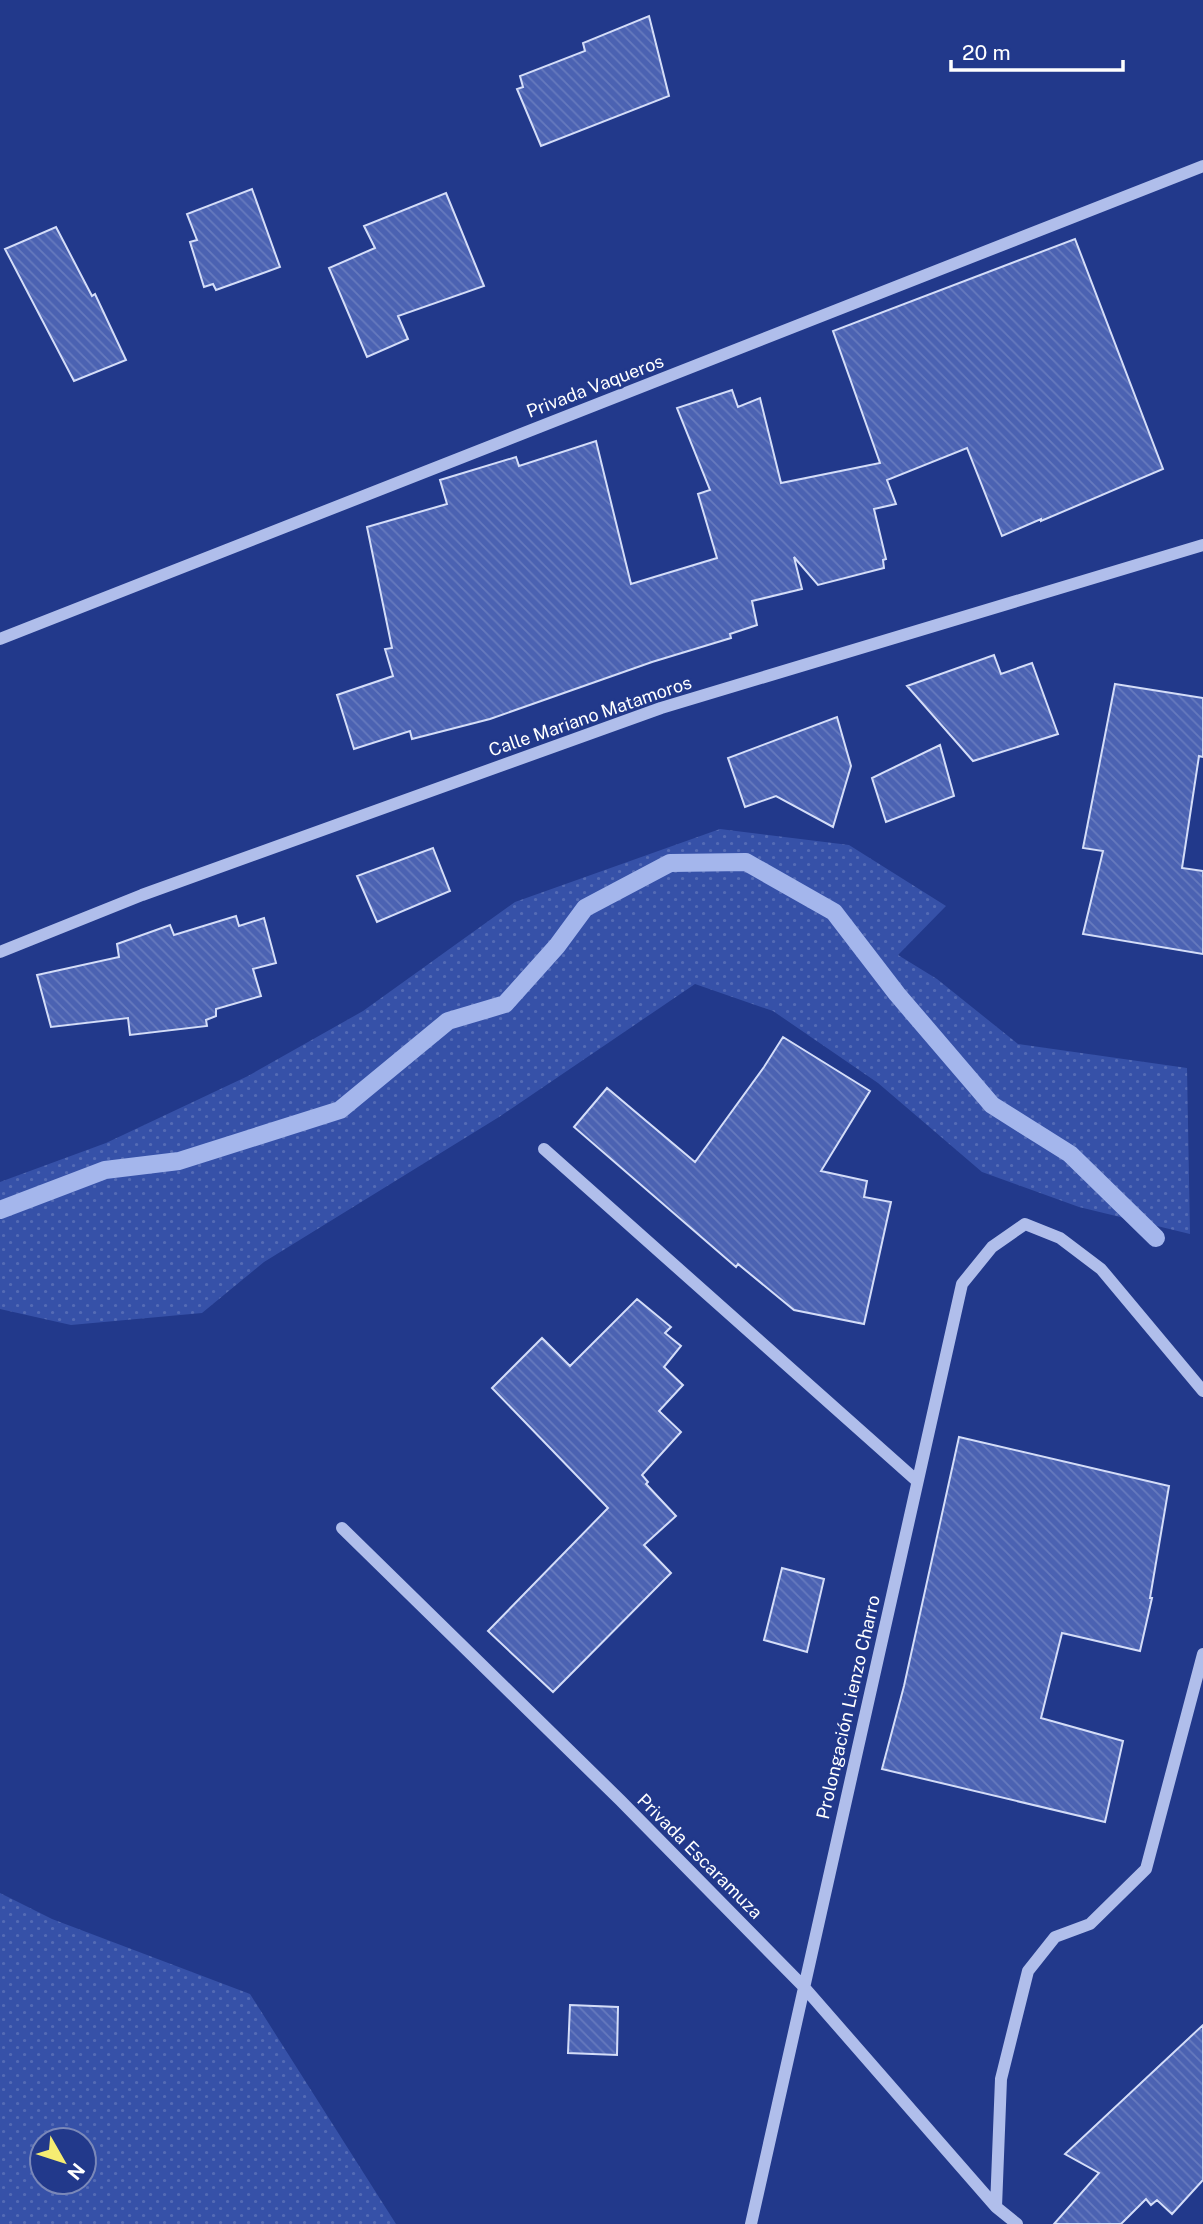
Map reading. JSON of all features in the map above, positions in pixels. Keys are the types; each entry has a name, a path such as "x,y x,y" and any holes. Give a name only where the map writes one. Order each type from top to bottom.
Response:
{"street":[{"name":"Privada Vaqueros","path":"0,639 1203,166"},
{"name":"Calle Mariano Matamoros","path":"0,953 142,895 661,708 1203,545"},
{"path":"544,1149 917,1481"},
{"name":"Prolongación Lienzo Charro","path":"751,2224 962,1284 992,1247 1025,1224 1060,1238 1101,1269 1203,1391"},
{"name":"Privada Escaramuza","path":"342,1528 620,1800 803,1986 996,2207 1017,2224"},
{"path":"996,2207 1001,2079 1028,1971 1055,1937 1090,1924 1146,1869 1203,1654"}],"shaded area":[{"path":"720,829 849,845 946,906 898,955 937,979 1018,1044 1187,1068 1190,1234 1079,1207 982,1172 878,1083 773,1011 695,984 499,1117 264,1262 202,1313 71,1325 0,1309 0,1182 106,1143 248,1076 363,1011 515,902"},
{"path":"0,1893 52,1919 250,1994 396,2224 0,2224"}],"building":[{"path":"649,16 669,96 541,146 517,89 523,87 520,76 585,51 583,43"},
{"path":"252,189 280,267 216,290 213,284 204,287 190,242 197,240 187,214"},
{"path":"446,193 484,286 398,316 408,339 367,357 329,268 375,248 364,226"},
{"path":"56,227 92,296 95,294 126,360 74,381 5,249"},
{"path":"1075,239 1163,469 1002,536 967,448 887,480 896,504 874,509 886,559 883,560 884,568 818,585 794,557 802,589 752,601 757,625 730,634 731,638 652,662 490,719 412,739 410,731 354,749 337,695 393,676 385,649 392,648 367,527 447,504 440,480 516,457 519,466 596,441 631,584 717,558 698,494 710,490 677,408 732,390 738,407 760,398 781,483 880,463 833,331"},
{"path":"994,655 1001,674 1032,663 1058,734 973,761 907,686"},
{"path":"1115,684 1203,698 1203,757 1199,756 1182,868 1203,871 1203,954 1083,934 1103,851 1083,848"},
{"path":"837,717 851,766 833,827 776,796 745,807 728,758"},
{"path":"940,745 954,796 886,822 872,778"},
{"path":"433,848 450,891 377,922 357,876"},
{"path":"236,916 239,926 264,918 276,963 253,969 261,996 216,1009 216,1016 206,1020 207,1026 130,1035 128,1018 51,1027 37,975 119,957 117,944 170,925 174,935"},
{"path":"783,1037 870,1091 821,1171 867,1181 864,1197 891,1202 864,1324 794,1310 738,1264 736,1267 574,1127 607,1088 695,1162"},
{"path":"637,1299 671,1327 665,1333 681,1346 664,1367 683,1385 659,1411 681,1432 642,1475 648,1482 646,1484 676,1516 644,1545 671,1573 553,1692 488,1631 608,1508 492,1388 542,1338 570,1366"},
{"path":"959,1437 1169,1486 1152,1598 1140,1651 1062,1633 1041,1718 1123,1741 1105,1822 882,1769 904,1686"},
{"path":"782,1568 824,1579 807,1652 764,1640"},
{"path":"570,2005 618,2007 617,2055 568,2053"},
{"path":"1203,2025 1203,2180 1172,2214 1157,2200 1151,2205 1146,2199 1121,2224 1054,2224 1099,2173 1065,2154"}],"waterway":[{"path":"0,1210 105,1170 179,1161 340,1110 448,1021 505,1004 557,946 585,908 670,863 746,862 834,912 897,994 992,1105 1070,1154 1156,1238"}]}
